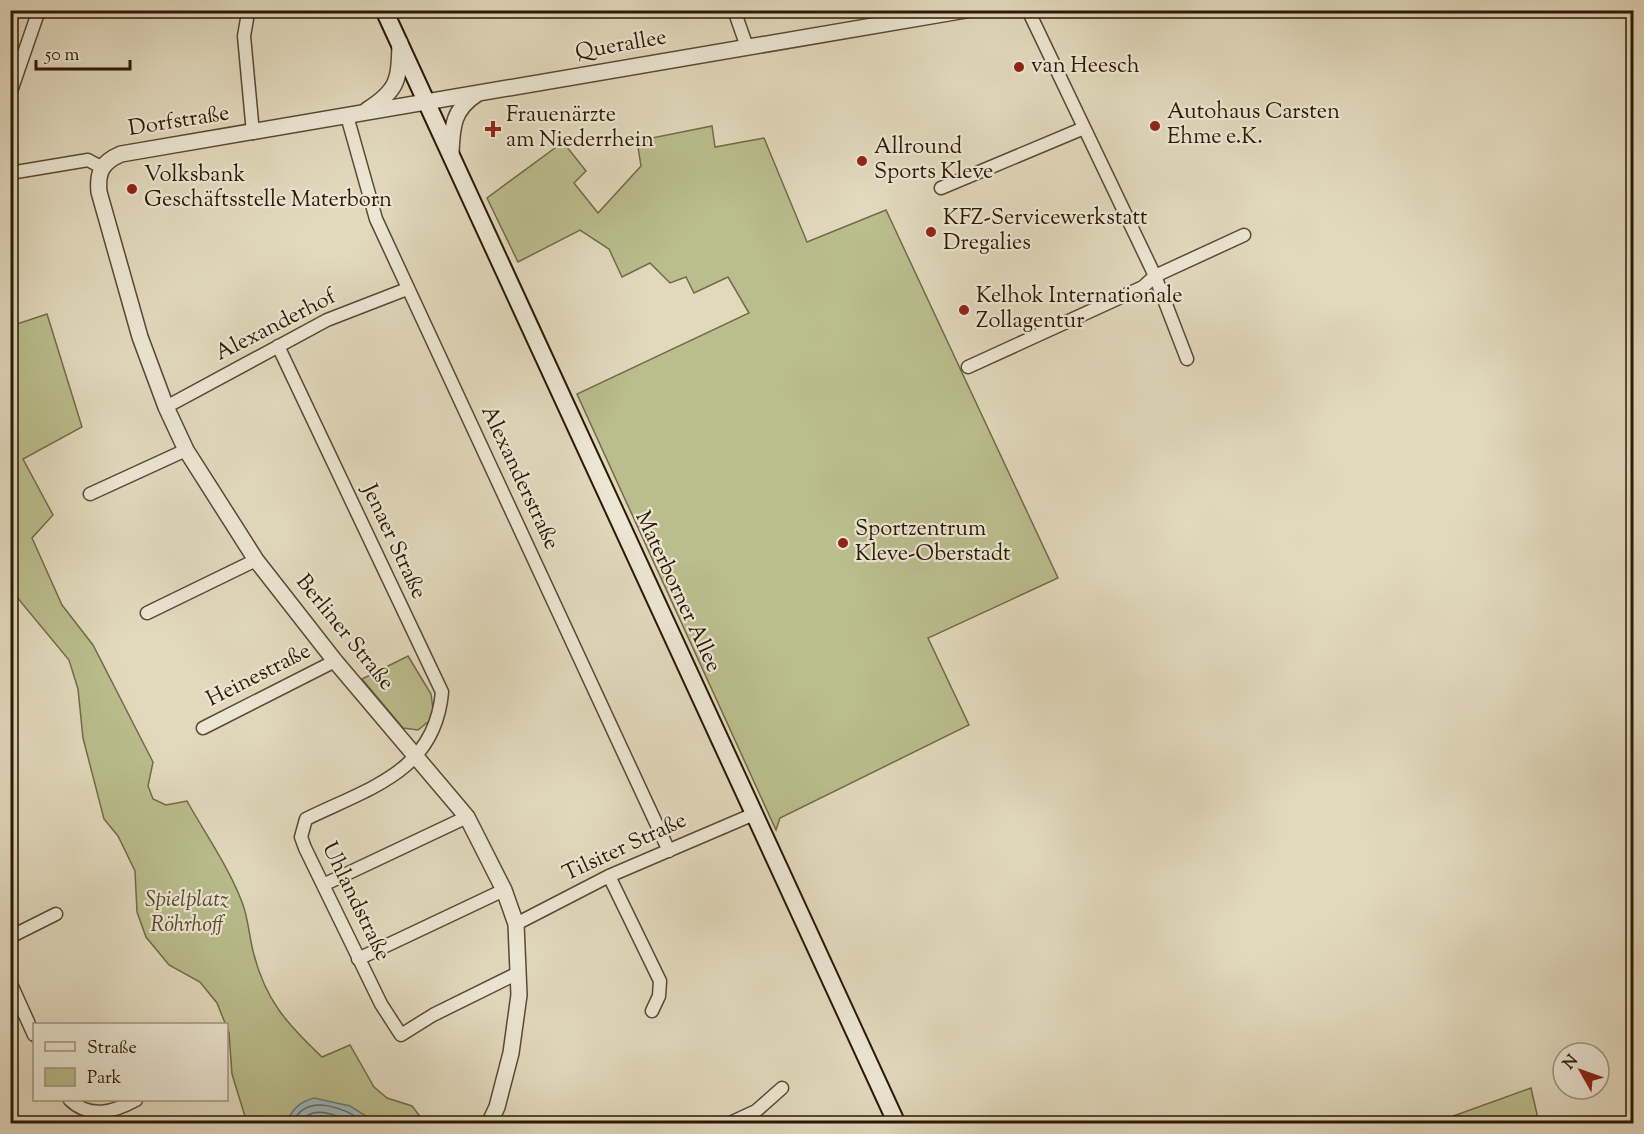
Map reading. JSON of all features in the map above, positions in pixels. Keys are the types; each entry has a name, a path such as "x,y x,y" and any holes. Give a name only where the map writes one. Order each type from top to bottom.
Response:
{"main road":[{"name":"Materborner Allee","path":"384,10 897,1124"}],"street":[{"path":"10,94 39,10"},
{"path":"734,10 747,47"},
{"name":"Querallee","path":"427,102 966,10"},
{"path":"1028,10 1155,276 1187,359"},
{"name":"Dorfstraße","path":"248,13 244,36 253,133"},
{"path":"362,113 387,97 394,88 399,71 399,42"},
{"path":"451,153 454,121 458,111 467,101 482,91"},
{"name":"Dorfstraße","path":"101,167 109,159 121,154 427,102"},
{"name":"Alexanderstraße","path":"347,116 376,219 669,851"},
{"path":"941,188 1084,128"},
{"path":"10,173 88,160 101,167"},
{"name":"Berliner Straße","path":"101,167 97,177 99,192 140,337 166,407 186,450 256,560 335,662 418,756 467,817 504,890 516,924 519,995 511,1053 489,1124"},
{"path":"968,367 1143,287 1155,276 1244,235"},
{"name":"Alexanderhof","path":"166,407 327,320 407,289"},
{"name":"Jenaer Straße","path":"278,346 442,692 440,718 418,756"},
{"path":"90,494 186,450"},
{"path":"147,613 256,560"},
{"name":"Heinestraße","path":"203,728 335,662"},
{"name":"Uhlandstraße","path":"418,756 395,775 306,819 301,837 323,885 381,1004 401,1035 433,1015 518,973"},
{"name":"Tilsiter Straße","path":"516,924 609,876 754,814"},
{"path":"323,885 467,817"},
{"path":"609,876 660,981 660,996 652,1011"},
{"path":"358,959 504,890"},
{"path":"10,938 56,914"},
{"path":"10,982 33,1033"},
{"path":"728,1124 756,1111 782,1088"},
{"path":"71,1101 86,1111 102,1112 120,1108 134,1101"}],"green space":[{"name":"Sportzentrum Kleve-Oberstadt","path":"712,126 715,147 764,138 807,242 886,210 1058,578 928,638 969,725 780,818 776,830 577,394 749,313 728,277 694,293 686,277 670,283 650,263 622,277 609,249 580,230 518,262 487,198 563,142 586,171 574,183 598,213 641,166 637,141"},
{"name":"Spielplatz Röhrhoff","path":"47,314 82,427 23,459 53,515 32,538 62,605 93,645 153,762 148,786 153,799 166,805 187,801 236,889 244,908 253,951 264,984 288,1022 322,1057 350,1045 374,1087 387,1098 412,1106 425,1123 247,1123 232,1074 228,1023 225,1023 217,1003 200,982 169,965 146,937 137,912 135,871 118,836 104,819 83,738 78,689 69,660 11,590 11,326"},
{"path":"408,656 431,694 434,717 418,730 403,728 362,679"},
{"path":"1531,1088 1539,1123 1434,1123"}],"water":[{"path":"314,1098 350,1106 377,1123 286,1123 297,1107"}],"place":[{"name":"van Heesch","path":"1019,67"},
{"name":"Autohaus Carsten Ehme e.K.","path":"1155,126"},
{"name":"Frauenärzte am Niederrhein","path":"493,129"},
{"name":"Allround Sports Kleve","path":"862,161"},
{"name":"Volksbank Geschäftsstelle Materborn","path":"132,189"},
{"name":"KFZ-Servicewerkstatt Dregalies","path":"931,232"},
{"name":"Kelhok Internationale Zollagentur","path":"964,310"},
{"name":"Sportzentrum Kleve-Oberstadt","path":"843,543"}]}
